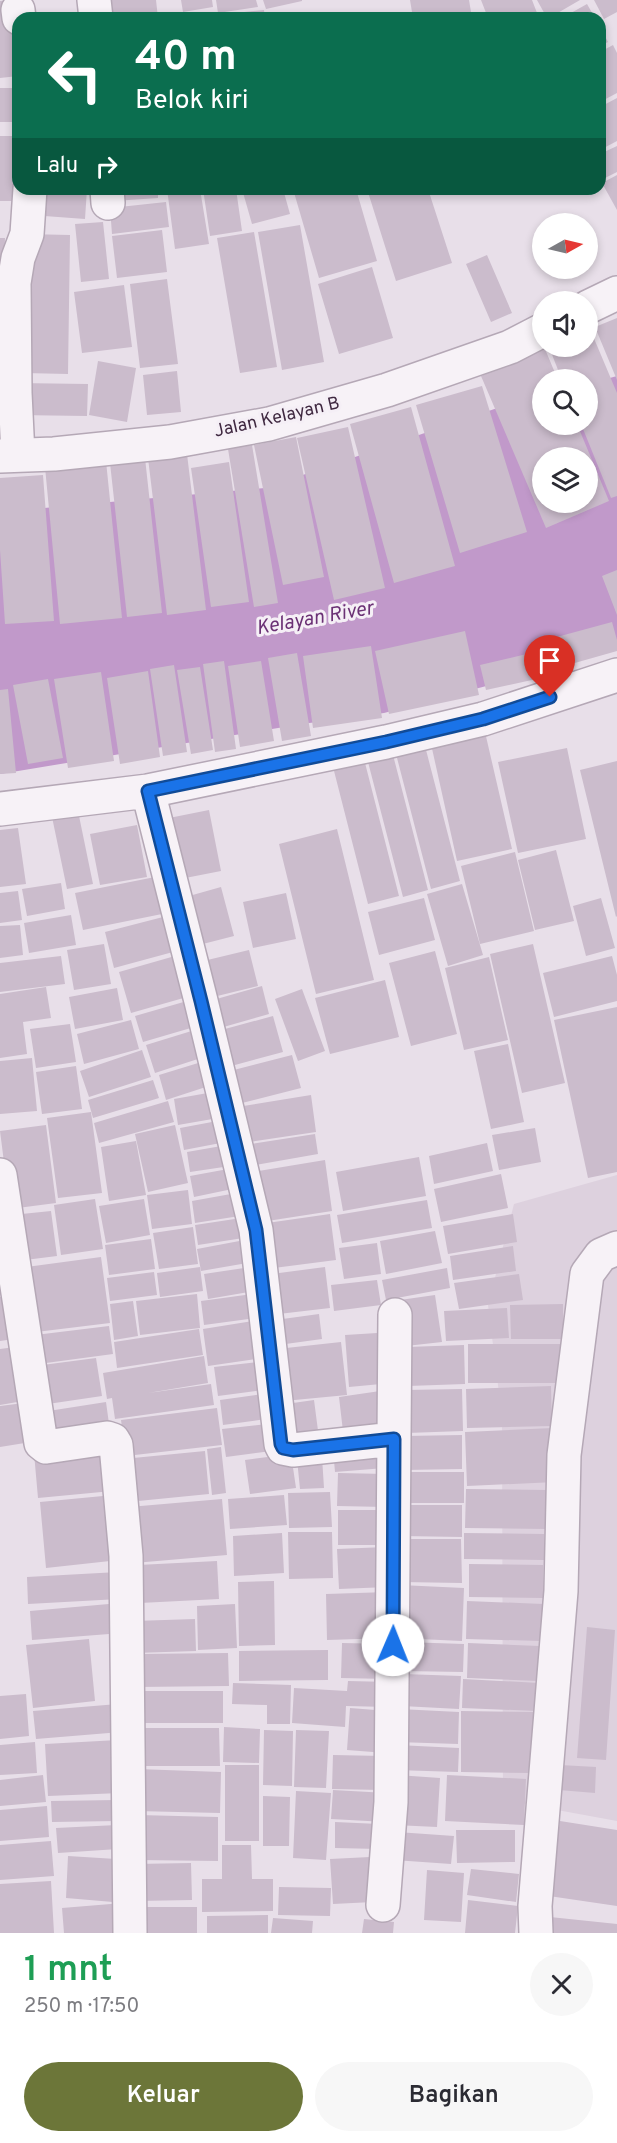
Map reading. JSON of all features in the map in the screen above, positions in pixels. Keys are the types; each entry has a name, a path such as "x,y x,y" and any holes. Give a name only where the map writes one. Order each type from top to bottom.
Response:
{"street":[{"path":"9,455 15,393 14,283 18,258 27,234 30,195"},
{"path":"598,303 617,293"},
{"name":"Jalan Kelayan B","path":"9,455 54,454 170,442 269,424 387,390 510,347 532,336"},
{"path":"0,809 148,791 386,742 472,722 617,675"},
{"path":"148,791 256,1230 281,1444 283,1448 293,1450 394,1439"},
{"path":"0,1175 41,1443 46,1447 107,1438 113,1440 116,1445 126,1556 130,1933"},
{"path":"536,1933 535,1906 561,1591 564,1455 587,1274 602,1254 617,1248"},
{"path":"383,1905 391,1802 395,1315"}],"shaded area":[{"path":"617,1175 617,1821 503,1800 502,1417 488,1305 514,1204"}],"water":[{"name":"Kelayan River","path":"617,376 617,644 543,671 384,713 302,724 0,774 0,512 265,488 506,405 532,418 532,435 598,435 598,381"}],"building":[{"path":"13,0 14,12 12,77 0,78 0,1"},
{"path":"98,0 156,0 157,12 99,12"},
{"path":"181,0 212,0 213,7 183,12"},
{"path":"216,0 256,0 258,7 225,12 218,12"},
{"path":"263,0 302,0 302,1 266,9"},
{"path":"410,0 469,0 471,12 412,12"},
{"path":"481,0 532,0 537,12 486,12"},
{"path":"537,0 580,0 559,12 544,12"},
{"path":"594,0 617,0 617,12 606,18 606,12 600,12"},
{"path":"587,4 592,12 573,12"},
{"path":"613,45 617,53 617,93 606,99 606,49"},
{"path":"0,88 12,88 12,122 0,122"},
{"path":"617,98 617,141 606,147 606,104"},
{"path":"0,136 12,136 12,195 18,195 18,201 0,201"},
{"path":"617,146 617,172 606,178 606,151"},
{"path":"617,175 617,210 606,190 606,181"},
{"path":"32,195 87,195 85,219 31,215"},
{"path":"114,195 158,195 158,198 114,201"},
{"path":"168,195 201,195 209,244 175,249"},
{"path":"204,195 237,195 242,231 210,236"},
{"path":"244,195 285,195 290,214 252,224"},
{"path":"295,195 358,195 377,261 319,278"},
{"path":"369,195 430,195 452,263 396,281"},
{"path":"166,202 169,227 112,234 110,208"},
{"path":"103,222 109,279 81,282 75,224"},
{"path":"300,225 324,362 282,370 258,232"},
{"path":"162,230 167,272 117,278 112,236"},
{"path":"254,232 277,367 240,373 217,238"},
{"path":"26,234 70,235 68,374 24,373"},
{"path":"0,238 5,238 4,266 0,265"},
{"path":"487,255 512,313 491,322 466,264"},
{"path":"372,267 393,338 339,354 318,284"},
{"path":"167,279 178,364 140,368 130,284"},
{"path":"124,285 132,347 82,353 74,292"},
{"path":"617,318 617,380 598,334 598,326"},
{"path":"598,348 617,393 617,496 611,498 598,466 598,447 590,447 585,435 598,435 598,369 558,369 553,357 598,357"},
{"path":"532,354 532,357 548,357 553,369 532,369 532,435 582,435 587,447 532,447 532,495 481,376"},
{"path":"98,361 136,368 127,422 89,415"},
{"path":"177,371 181,412 147,415 143,375"},
{"path":"17,383 88,384 87,416 16,415"},
{"path":"482,386 527,532 460,553 416,405"},
{"path":"411,407 455,566 394,583 350,424"},
{"path":"348,427 385,588 334,600 297,438"},
{"path":"296,437 324,577 283,585 254,445"},
{"path":"252,445 278,603 254,607 228,449"},
{"path":"187,454 206,610 167,615 148,458"},
{"path":"145,458 162,613 127,617 110,463"},
{"path":"106,461 122,618 60,624 45,467"},
{"path":"229,462 249,602 211,607 191,468"},
{"path":"43,475 54,621 5,624 0,550 0,478"},
{"path":"598,475 609,501 598,506"},
{"path":"540,513 581,513 546,528"},
{"path":"617,570 617,615 602,576"},
{"path":"612,622 617,640 617,651 550,670 542,641"},
{"path":"465,631 479,695 389,714 375,651"},
{"path":"371,646 382,718 313,728 303,656"},
{"path":"535,652 541,678 486,690 480,665"},
{"path":"297,653 311,736 282,741 268,658"},
{"path":"224,661 236,749 215,752 203,664"},
{"path":"261,661 274,741 240,747 228,666"},
{"path":"174,665 187,752 163,756 150,669"},
{"path":"200,667 213,750 191,754 177,670"},
{"path":"148,671 160,757 120,764 107,678"},
{"path":"101,672 114,761 68,768 54,679"},
{"path":"48,679 63,758 28,764 13,685"},
{"path":"8,689 16,773 0,774 0,690"},
{"path":"485,732 512,849 457,861 431,744"},
{"path":"425,746 460,881 431,889 396,754"},
{"path":"567,748 586,839 518,853 498,762"},
{"path":"393,755 428,890 403,897 368,762"},
{"path":"364,759 399,896 368,904 333,767"},
{"path":"617,761 617,916 616,917 580,770"},
{"path":"209,810 221,871 175,880 164,819"},
{"path":"78,811 93,884 67,889 52,817"},
{"path":"137,825 147,877 100,885 90,834"},
{"path":"18,828 26,884 0,887 0,830"},
{"path":"337,829 374,980 316,994 279,844"},
{"path":"556,850 574,921 535,930 518,860"},
{"path":"515,852 534,931 480,944 461,866"},
{"path":"155,877 162,914 83,930 75,893"},
{"path":"61,883 65,909 27,916 22,889"},
{"path":"462,884 483,955 448,966 427,894"},
{"path":"221,887 234,936 195,946 182,898"},
{"path":"18,891 22,920 0,923 0,893"},
{"path":"286,893 296,939 253,948 243,902"},
{"path":"424,898 435,940 379,955 368,912"},
{"path":"601,898 615,948 586,956 573,906"},
{"path":"71,915 76,945 29,953 24,923"},
{"path":"163,917 173,952 114,968 105,932"},
{"path":"20,925 23,955 0,958 0,926"},
{"path":"104,944 111,984 74,990 67,950"},
{"path":"533,944 565,1083 522,1093 490,954"},
{"path":"249,950 258,986 205,999 195,963"},
{"path":"435,951 457,1034 411,1046 389,963"},
{"path":"61,956 65,984 0,992 0,963"},
{"path":"175,956 187,997 131,1013 119,972"},
{"path":"612,956 617,975 617,1001 554,1017 543,973"},
{"path":"489,957 508,1040 464,1050 445,968"},
{"path":"385,980 399,1037 330,1054 315,998"},
{"path":"262,986 269,1014 213,1030 206,1002"},
{"path":"46,987 51,1018 23,1022 27,1054 0,1058 0,994"},
{"path":"117,988 123,1020 75,1029 69,997"},
{"path":"302,989 325,1051 298,1061 275,999"},
{"path":"194,999 201,1025 143,1042 135,1016"},
{"path":"617,1007 617,1172 588,1178 554,1020"},
{"path":"273,1016 283,1052 224,1068 214,1032"},
{"path":"131,1020 139,1049 84,1064 77,1034"},
{"path":"70,1024 76,1062 36,1068 30,1029"},
{"path":"198,1029 207,1056 155,1073 146,1045"},
{"path":"508,1044 524,1122 491,1129 474,1051"},
{"path":"142,1050 151,1077 89,1097 80,1071"},
{"path":"292,1055 301,1088 234,1105 226,1072"},
{"path":"32,1058 37,1111 0,1114 0,1061"},
{"path":"208,1060 215,1084 166,1100 159,1075"},
{"path":"76,1066 82,1109 42,1114 36,1072"},
{"path":"153,1080 159,1098 93,1118 88,1100"},
{"path":"219,1091 224,1117 178,1125 174,1099"},
{"path":"311,1095 316,1132 243,1143 237,1107"},
{"path":"168,1101 174,1122 99,1143 94,1123"},
{"path":"91,1112 102,1193 58,1198 47,1118"},
{"path":"228,1119 231,1141 184,1150 180,1128"},
{"path":"46,1125 56,1203 10,1209 0,1131"},
{"path":"175,1125 188,1183 148,1192 135,1134"},
{"path":"535,1128 541,1162 499,1170 492,1135"},
{"path":"315,1134 318,1154 249,1166 245,1145"},
{"path":"136,1141 146,1195 109,1201 101,1147"},
{"path":"487,1143 493,1171 434,1184 429,1156"},
{"path":"233,1144 237,1165 190,1172 187,1152"},
{"path":"419,1157 426,1196 343,1211 336,1172"},
{"path":"325,1160 332,1211 261,1222 253,1172"},
{"path":"239,1167 242,1187 194,1197 190,1176"},
{"path":"501,1174 508,1208 441,1222 434,1189"},
{"path":"188,1190 192,1224 152,1229 147,1195"},
{"path":"242,1192 246,1215 195,1223 192,1201"},
{"path":"95,1199 103,1249 61,1255 54,1205"},
{"path":"144,1199 150,1235 106,1243 99,1206"},
{"path":"427,1200 432,1228 342,1243 337,1215"},
{"path":"51,1211 57,1256 17,1261 12,1215"},
{"path":"330,1214 336,1260 266,1269 260,1224"},
{"path":"513,1214 517,1242 448,1254 443,1226"},
{"path":"248,1217 250,1237 198,1245 195,1225"},
{"path":"193,1227 198,1264 159,1269 153,1233"},
{"path":"435,1231 442,1263 386,1274 380,1241"},
{"path":"151,1239 155,1269 109,1275 105,1245"},
{"path":"250,1239 253,1262 201,1271 197,1249"},
{"path":"377,1243 381,1274 344,1279 339,1248"},
{"path":"513,1246 516,1271 453,1280 450,1256"},
{"path":"101,1257 110,1323 28,1333 19,1268"},
{"path":"257,1266 260,1290 208,1299 204,1274"},
{"path":"200,1267 203,1291 160,1297 157,1273"},
{"path":"325,1267 330,1308 270,1315 264,1275"},
{"path":"447,1268 450,1288 386,1300 382,1280"},
{"path":"154,1272 157,1295 110,1301 107,1278"},
{"path":"519,1274 523,1300 459,1309 454,1283"},
{"path":"377,1280 381,1305 334,1311 331,1285"},
{"path":"260,1293 263,1317 204,1325 201,1301"},
{"path":"197,1294 200,1328 140,1335 136,1301"},
{"path":"435,1295 442,1342 406,1346 400,1300"},
{"path":"8,1296 14,1339 0,1341 0,1297"},
{"path":"133,1301 138,1336 114,1340 110,1304"},
{"path":"563,1304 563,1339 511,1339 510,1305"},
{"path":"507,1308 509,1338 446,1341 444,1311"},
{"path":"319,1314 322,1339 271,1346 268,1321"},
{"path":"265,1319 270,1357 208,1366 203,1329"},
{"path":"109,1326 113,1354 31,1365 27,1336"},
{"path":"199,1329 203,1355 117,1368 114,1342"},
{"path":"377,1333 381,1384 349,1387 345,1335"},
{"path":"341,1342 347,1395 284,1401 277,1349"},
{"path":"468,1344 563,1344 563,1383 468,1383"},
{"path":"464,1345 465,1384 408,1386 407,1347"},
{"path":"15,1347 23,1401 0,1405 0,1349"},
{"path":"204,1356 208,1383 148,1393 211,1384 214,1405 115,1419 112,1398 107,1399 103,1373"},
{"path":"96,1358 102,1396 41,1405 35,1366"},
{"path":"267,1361 271,1389 218,1396 214,1367"},
{"path":"551,1386 552,1426 467,1428 466,1389"},
{"path":"462,1389 463,1431 407,1433 406,1390"},
{"path":"387,1390 393,1434 344,1440 339,1397"},
{"path":"270,1393 273,1418 223,1425 220,1400"},
{"path":"314,1400 320,1446 293,1450 286,1404"},
{"path":"32,1402 37,1441 0,1447 0,1406"},
{"path":"106,1402 110,1431 46,1441 42,1412"},
{"path":"217,1408 222,1445 126,1456 121,1420"},
{"path":"276,1423 279,1450 226,1457 222,1429"},
{"path":"553,1428 555,1482 467,1486 465,1432"},
{"path":"462,1435 462,1469 405,1470 405,1436"},
{"path":"383,1445 385,1468 335,1472 333,1449"},
{"path":"107,1446 112,1491 38,1498 34,1453"},
{"path":"221,1447 226,1493 212,1495 207,1449"},
{"path":"205,1451 209,1494 128,1502 123,1459"},
{"path":"291,1454 296,1488 250,1494 245,1460"},
{"path":"322,1457 324,1488 300,1489 297,1459"},
{"path":"402,1472 464,1472 464,1503 402,1503"},
{"path":"338,1473 386,1474 386,1507 337,1506"},
{"path":"466,1489 547,1490 547,1529 465,1528"},
{"path":"330,1492 332,1527 289,1528 288,1493"},
{"path":"284,1495 287,1525 230,1529 228,1499"},
{"path":"103,1496 110,1561 46,1568 40,1502"},
{"path":"222,1499 227,1555 134,1563 129,1507"},
{"path":"402,1505 462,1505 462,1537 402,1536"},
{"path":"338,1510 382,1510 382,1545 338,1545"},
{"path":"288,1532 332,1532 333,1578 289,1579"},
{"path":"282,1533 284,1573 234,1576 233,1536"},
{"path":"464,1533 544,1534 544,1560 464,1559"},
{"path":"402,1539 461,1539 462,1583 402,1582"},
{"path":"386,1547 388,1587 339,1589 337,1549"},
{"path":"217,1561 219,1599 140,1603 138,1565"},
{"path":"469,1564 543,1565 543,1598 469,1597"},
{"path":"118,1572 119,1599 28,1604 27,1577"},
{"path":"274,1581 275,1645 239,1646 238,1582"},
{"path":"400,1585 464,1588 462,1641 398,1638"},
{"path":"388,1592 389,1638 327,1640 326,1594"},
{"path":"467,1601 543,1604 542,1641 466,1639"},
{"path":"120,1603 122,1633 32,1640 30,1611"},
{"path":"235,1604 237,1648 198,1650 197,1606"},
{"path":"195,1619 196,1651 135,1653 134,1621"},
{"path":"587,1627 615,1630 606,1760 577,1758"},
{"path":"89,1639 95,1701 33,1708 26,1645"},
{"path":"404,1642 464,1644 463,1672 403,1671"},
{"path":"342,1643 388,1644 388,1679 341,1678"},
{"path":"468,1643 539,1646 539,1681 467,1678"},
{"path":"328,1650 328,1680 239,1681 239,1651"},
{"path":"228,1653 229,1686 137,1687 137,1654"},
{"path":"403,1674 461,1676 459,1709 402,1706"},
{"path":"463,1679 539,1683 537,1711 462,1708"},
{"path":"348,1681 389,1682 388,1707 346,1706 345,1727 292,1723 294,1688 347,1691"},
{"path":"233,1683 291,1685 290,1724 267,1724 267,1705 232,1704"},
{"path":"137,1691 223,1691 223,1723 137,1723"},
{"path":"26,1694 29,1736 0,1739 0,1696"},
{"path":"118,1704 121,1732 36,1739 33,1711"},
{"path":"350,1708 388,1711 386,1753 347,1750"},
{"path":"399,1709 459,1712 458,1744 397,1742"},
{"path":"461,1711 536,1712 534,1773 461,1772"},
{"path":"224,1727 260,1729 259,1763 223,1762"},
{"path":"136,1728 219,1728 220,1766 136,1766"},
{"path":"264,1730 293,1731 292,1786 263,1785"},
{"path":"296,1730 329,1731 326,1788 294,1787"},
{"path":"118,1740 120,1793 48,1796 45,1744"},
{"path":"35,1742 37,1773 0,1775 0,1745"},
{"path":"397,1745 459,1748 458,1772 396,1770"},
{"path":"333,1755 383,1756 382,1790 332,1789"},
{"path":"225,1765 259,1765 259,1841 225,1841"},
{"path":"560,1765 596,1767 595,1793 559,1790"},
{"path":"137,1769 221,1772 220,1813 136,1811"},
{"path":"43,1775 46,1802 0,1806 0,1780"},
{"path":"397,1775 440,1778 437,1827 395,1825"},
{"path":"447,1775 526,1779 524,1825 445,1821"},
{"path":"333,1790 387,1793 386,1822 331,1819"},
{"path":"296,1791 331,1793 326,1860 293,1858"},
{"path":"263,1796 290,1797 289,1846 263,1846"},
{"path":"117,1800 117,1821 52,1822 51,1801"},
{"path":"47,1806 49,1837 0,1841 0,1810"},
{"path":"138,1815 218,1817 218,1861 138,1860"},
{"path":"560,1821 617,1830 617,1906 549,1896"},
{"path":"335,1822 379,1824 379,1849 335,1848"},
{"path":"117,1825 118,1849 58,1853 56,1828"},
{"path":"456,1830 515,1830 515,1862 457,1863"},
{"path":"397,1832 454,1836 451,1864 394,1860"},
{"path":"51,1841 54,1876 0,1880 0,1845"},
{"path":"222,1845 251,1845 252,1879 273,1879 273,1911 202,1912 202,1879 222,1879"},
{"path":"68,1856 116,1859 113,1902 66,1898"},
{"path":"370,1857 373,1902 333,1904 330,1859"},
{"path":"191,1863 192,1900 136,1901 135,1864"},
{"path":"471,1869 519,1874 516,1902 467,1895"},
{"path":"427,1870 464,1873 461,1922 424,1920"},
{"path":"51,1881 54,1933 0,1933 0,1884"},
{"path":"279,1887 331,1888 330,1916 278,1915"},
{"path":"468,1900 518,1906 515,1933 465,1933"},
{"path":"123,1903 125,1933 64,1933 62,1908"},
{"path":"135,1907 197,1907 197,1933 135,1933"},
{"path":"268,1915 268,1933 207,1933 207,1916"},
{"path":"550,1917 617,1924 617,1933 548,1933"},
{"path":"273,1918 313,1921 312,1933 271,1933"},
{"path":"364,1919 394,1922 393,1933 362,1933"}],"route":[{"path":"393,1645 394,1439 293,1450 287,1450 281,1444 256,1230 148,791 386,742 483,719 550,697"}]}
